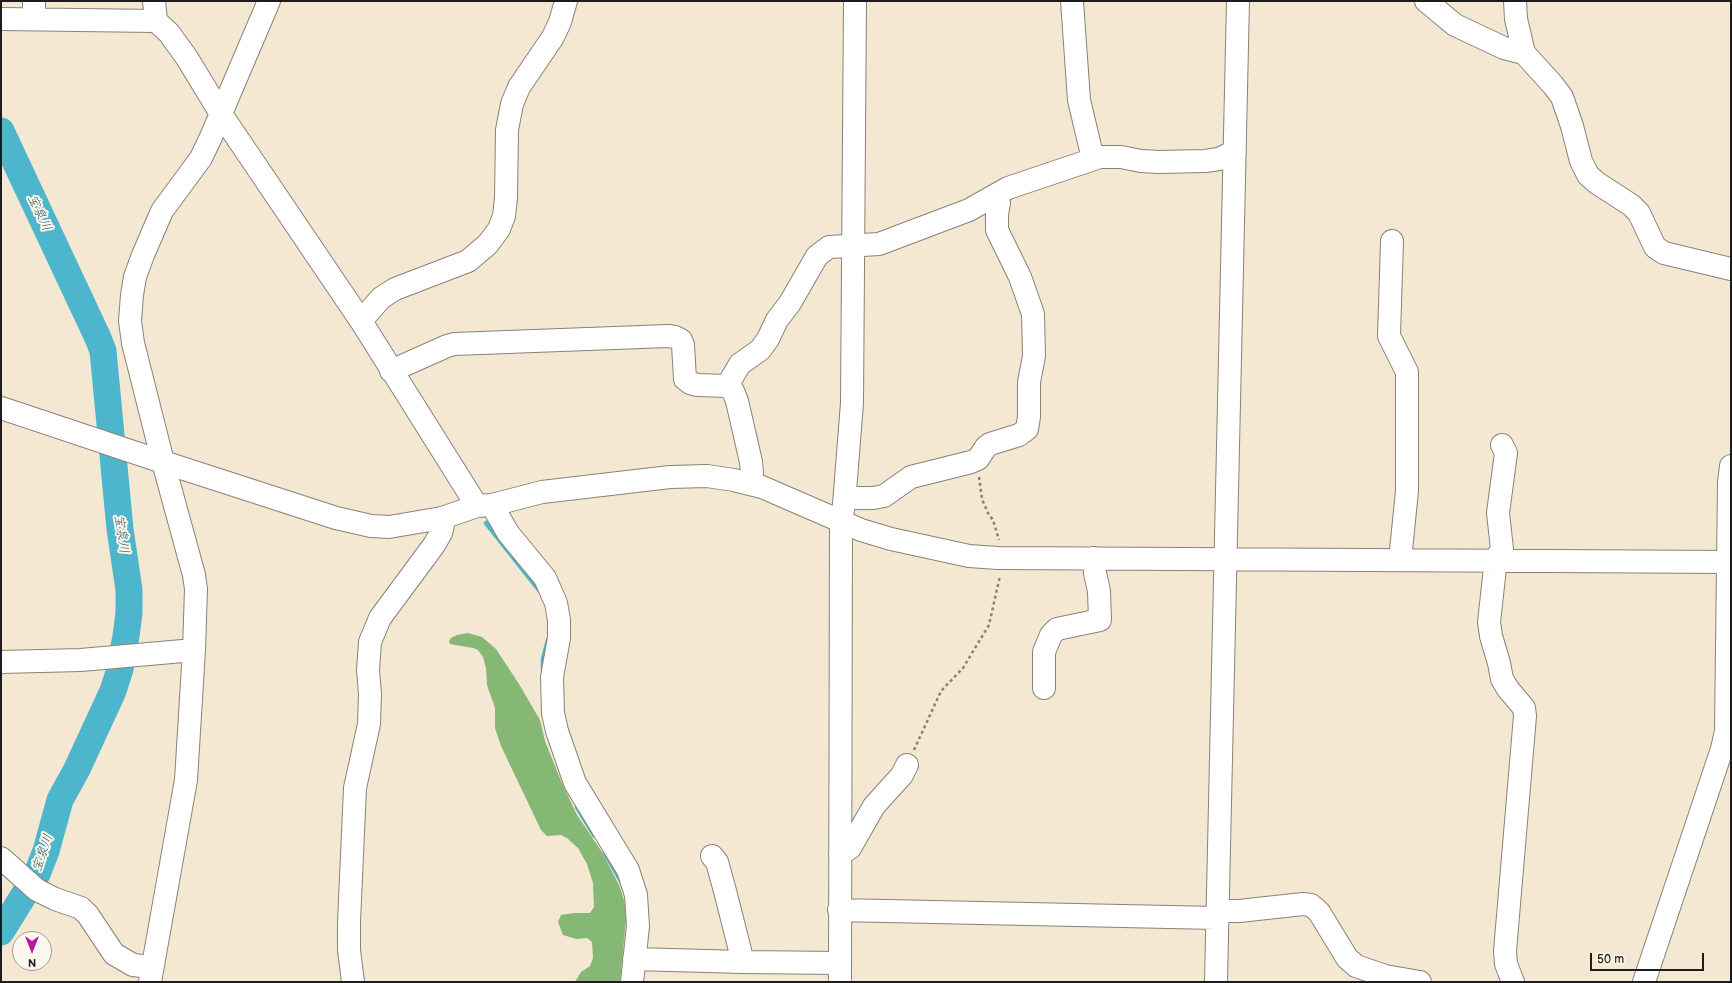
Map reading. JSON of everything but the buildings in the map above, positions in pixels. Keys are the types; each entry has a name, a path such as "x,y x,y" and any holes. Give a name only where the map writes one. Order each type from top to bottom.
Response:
{"street":[{"path":"1,858 31,885 55,899 81,908 88,915 114,954 151,974 186,780 196,589 194,575 133,344 130,321 132,295 135,277 143,254 162,211 201,158 269,1"},
{"path":"361,321 381,298 395,289 468,261 488,244 499,229 504,216 506,198 507,130 512,104 519,87 553,37 560,22 566,1"},
{"path":"634,959 743,962 840,972 841,521 845,498 852,403 855,1"},
{"path":"1072,1 1079,100 1093,158"},
{"path":"1216,982 1238,1"},
{"path":"1426,1 1455,25 1504,48 1524,54 1553,85 1562,97 1572,126 1581,161 1588,175 1597,183 1631,205 1639,213 1655,247 1664,253 1731,269"},
{"path":"1515,1 1516,19 1524,54"},
{"path":"1,19 34,10 155,11 187,58 221,114 361,321 391,371 485,505 545,578 556,602 559,620 558,638 552,677 553,713 555,725 575,783 628,870 636,895 637,910 632,982"},
{"path":"727,386 740,364 760,350 768,340 777,320 790,303 818,256 829,247 879,244 968,210 1008,188 1093,158 1110,156 1141,161 1205,161 1220,159 1235,151"},
{"path":"845,498 873,498 884,496 911,477 972,462 978,459 983,450 990,444 1019,435 1027,429 1029,417 1029,382 1034,356 1033,314 1020,277 997,230 999,203 996,195"},
{"path":"1392,241 1389,336 1407,372 1407,491 1400,560"},
{"path":"391,371 454,344 668,336 680,340 684,345 685,379 690,383 698,385 727,386 733,391 737,401 751,462 752,472 749,484"},
{"path":"1,408 122,449 336,518 371,526 389,527 442,518 485,505 542,492 670,477 707,476 734,480 762,487 861,530 891,539 969,556 1002,558 1496,559 1729,562"},
{"path":"1502,445 1506,453 1498,513 1502,549 1496,559 1489,622 1502,679 1508,689 1524,708 1525,716 1505,951 1506,964 1513,982"},
{"path":"1644,982 1722,749 1726,731 1729,562 1728,482 1731,466"},
{"path":"353,982 349,950 349,922 355,788 369,724 370,694 368,670 370,642 380,618 434,545 441,533 443,525 442,518"},
{"path":"1044,688 1044,652 1051,634 1057,630 1100,620 1099,591 1094,573 1094,558"},
{"path":"1,662 108,658 194,650"},
{"path":"840,854 850,848 874,806 902,775 907,765"},
{"path":"712,856 716,862 725,891 743,962"},
{"path":"839,910 1218,914 1303,904 1311,905 1319,912 1346,958 1356,966 1374,973 1420,982"}],"path":[{"path":"907,765 940,692 963,668 989,625 1002,573 1002,558 997,530 982,500 978,459"}],"green space":[{"path":"468,633 482,637 496,649 519,684 540,720 545,741 577,815 602,852 620,887 625,904 626,920 620,982 575,982 581,972 590,966 593,958 592,942 587,938 576,939 563,935 558,922 561,915 590,913 594,907 593,883 587,864 578,848 567,838 561,835 547,836 541,830 501,746 495,728 495,708 487,685 486,668 483,657 478,650 473,648 450,644 449,641 451,638"}],"waterway":[{"name":"宝泉川","path":"1,131 103,351 120,529 129,590 129,613 126,636 120,669 113,691 77,769 60,800 46,851 37,874 1,932"},
{"path":"486,523 539,590"},
{"path":"543,670 543,659 548,640"},
{"path":"577,807 594,835"},
{"path":"605,853 622,883"}]}
